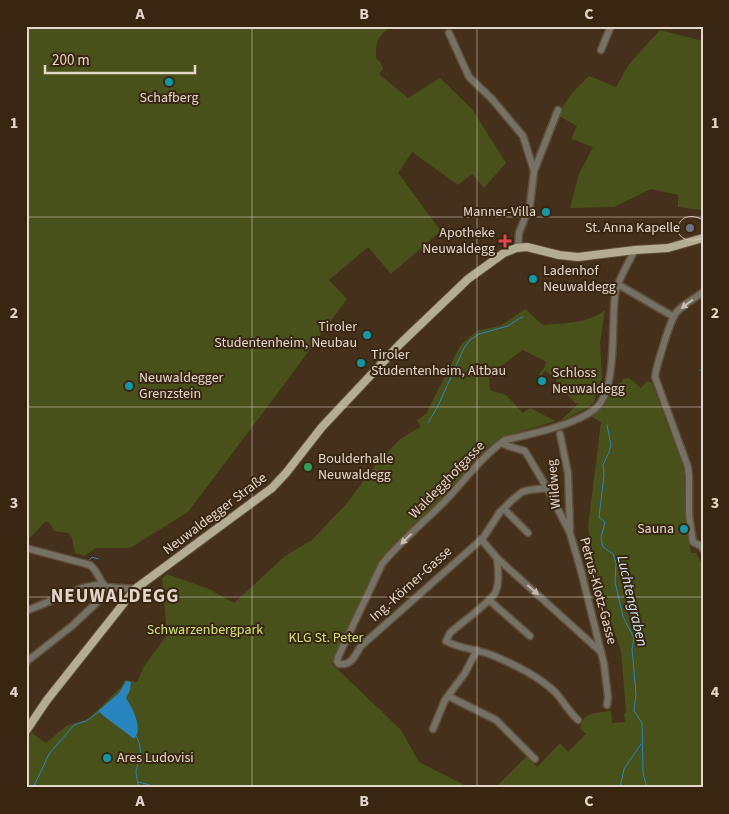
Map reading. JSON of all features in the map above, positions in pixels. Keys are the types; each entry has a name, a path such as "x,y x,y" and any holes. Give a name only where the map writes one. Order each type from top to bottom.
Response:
{"main road":[{"path":"518,248 527,247 554,254 578,257 668,248 703,238"},
{"name":"Neuwaldegger Straße","path":"26,731 47,700 135,589 272,488 380,364 433,312 475,274 504,253 518,248"}],"street":[{"path":"601,50 611,26"},
{"path":"449,33 470,77 492,99 525,139 534,171"},
{"path":"518,248 519,233 530,202 534,171 558,110"},
{"name":"Waldegghofgasse","path":"337,661 382,564 445,501 482,459 502,442 558,427 585,415 602,402 609,385 615,297 635,250"},
{"path":"619,285 674,317"},
{"path":"703,292 683,307 674,317 658,364 656,382 688,467 689,515 692,542 703,549"},
{"name":"Wildweg","path":"560,434 568,473 570,533"},
{"name":"Petrus-Klotz-Gasse","path":"502,442 508,446 525,451 570,533 602,653 608,697 607,705"},
{"path":"547,488 522,492 504,508 481,540 497,558 602,653"},
{"path":"504,508 528,533"},
{"name":"Ing.-Körner-Gasse","path":"337,661 339,664 343,664 353,660 361,646 481,540"},
{"path":"26,548 90,565 95,569 102,584 111,589 135,589"},
{"path":"497,558 497,586 495,593 450,633 446,640 506,661 538,679 558,695 569,712 578,720"},
{"path":"26,611 82,588 102,584"},
{"path":"26,662 72,626 111,589"},
{"path":"489,600 530,636"},
{"path":"434,728 445,700 473,660 477,650"},
{"path":"448,696 496,720 535,759"}],"green space":[{"path":"26,26 408,26 400,29 390,27 380,37 377,44 376,58 381,63 383,69 379,74 408,98 440,78 472,109 506,163 484,188 472,174 458,185 412,152 398,173 441,231 391,274 368,247 329,280 347,299 188,512 130,548 96,548 84,556 75,553 72,538 68,533 54,531 49,522 45,522 32,536 26,539"},
{"path":"660,30 703,41 703,210 678,207 678,195 651,189 614,207 570,208 579,174 593,147 571,139 577,126 557,115 572,93 589,76 616,87 629,64"},
{"path":"525,309 543,325 583,320 598,315 605,310 600,343 602,377 594,402 589,407 563,420 580,402 576,404 561,388 557,392 555,390 559,386 556,380 559,376 555,371 551,375 545,371 541,376 539,374 545,367 546,362 523,350 494,371 489,377 490,390 506,395 523,413 530,408 556,421 500,438 480,454 443,499 388,552 375,570 360,608 332,664 401,730 419,762 470,788 26,788 26,742 32,733 46,743 66,726 88,719 121,687 125,680 137,682 144,666 167,635 162,578 167,574 209,589 234,603 285,556 312,540 346,504 378,462 400,439 420,427 417,420 426,414 460,346 479,330 500,326"},
{"path":"629,378 641,388 647,381 652,383 684,469 686,523 691,553 696,553 703,566 703,788 495,788 527,756 537,767 560,743 568,752 586,734 580,728 581,723 587,716 611,711 612,723 625,722 624,714 626,712 621,651 599,587 588,527 601,422 590,416 604,406 614,385 622,382 623,379"}],"water":[{"path":"126,681 131,682 126,698 134,712 138,730 134,739 98,711 119,693"}],"waterway":[{"path":"428,423 438,406 464,348 470,340 479,334 508,326 523,317"},
{"name":"Luchtengraben","path":"607,425 611,445 603,465 604,475 599,517 605,522 601,538 603,547 613,554 616,563 615,582 623,617 634,638 632,649 636,694 634,711 642,723 643,773 647,788"},
{"path":"88,561 92,557 98,559"},
{"path":"33,788 49,754 74,725 86,721 99,712"},
{"path":"136,736 140,745 136,771 139,788"},
{"path":"620,788 624,769 641,744"},
{"path":"138,782 150,785 152,788"}],"tram line":[{"path":"703,220 693,216 685,217 680,222 678,228 679,234 683,238 691,240 703,238"}],"place":[{"name":"Schafberg","path":"169,82"},
{"name":"Manner-Villa","path":"546,212"},
{"name":"St. Anna Kapelle","path":"690,228"},
{"name":"Apotheke Neuwaldegg","path":"505,241"},
{"name":"Ladenhof Neuwaldegg","path":"533,279"},
{"name":"Tiroler Studentenheim, Neubau","path":"367,335"},
{"name":"Tiroler Studentenheim, Altbau","path":"361,363"},
{"name":"Schloss Neuwaldegg","path":"542,381"},
{"name":"Neuwaldegger Grenzstein","path":"129,386"},
{"name":"Boulderhalle Neuwaldegg","path":"308,467"},
{"name":"Sauna","path":"684,529"},
{"name":"Ares Ludovisi","path":"107,758"}],"district":[{"name":"NEUWALDEGG","path":"115,596"}],"park label":[{"name":"Schwarzenbergpark","path":"205,630"},
{"name":"KLG St. Peter","path":"326,638"}]}
